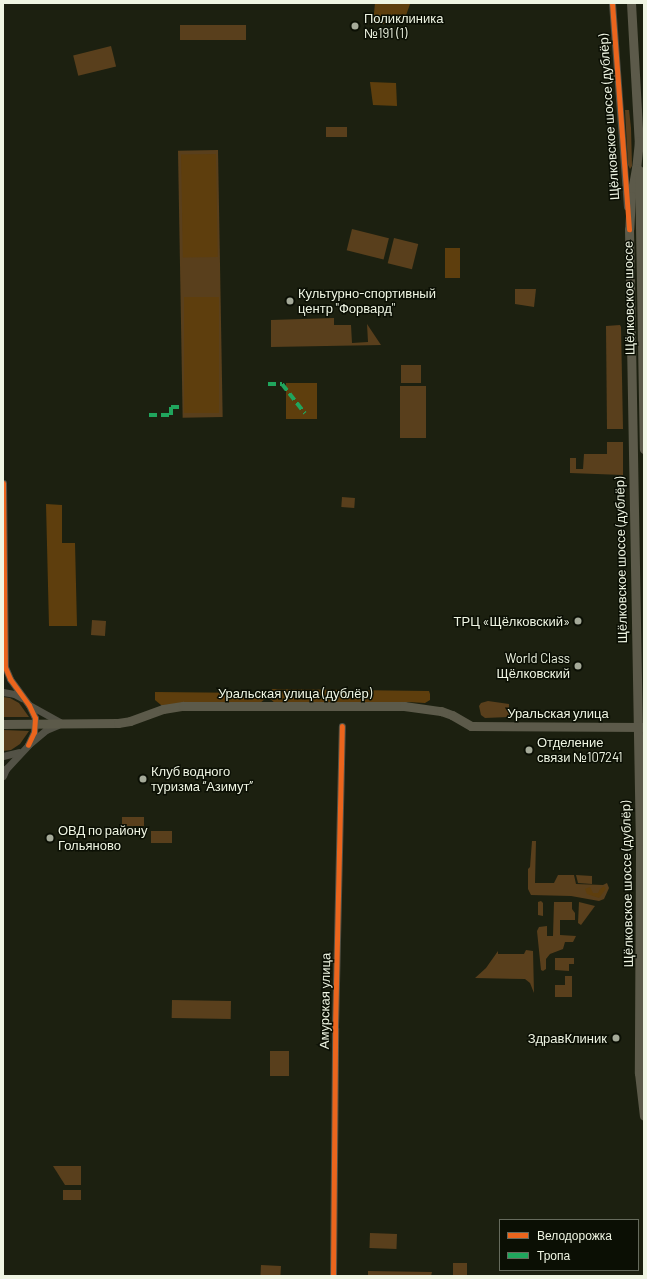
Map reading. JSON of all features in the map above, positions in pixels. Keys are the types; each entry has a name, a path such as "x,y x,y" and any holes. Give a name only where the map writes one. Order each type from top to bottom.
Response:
{"main road":[{"name":"Щёлковское шоссе","path":"631,3 639,141 644,449"},
{"path":"629,229 631,196 639,141"},
{"name":"Щёлковское шоссе (дублёр)","path":"629,229 637,674 641,727 639,1073 644,1116"},
{"path":"637,674 644,686"},
{"name":"Уральская улица (дублёр)","path":"66,723 118,723 135,720 153,712 184,706 404,706 441,711 452,715 471,726"},
{"path":"3,724 66,723"},
{"name":"Уральская улица","path":"471,726 641,727"}],"street":[{"name":"Щёлковское шоссе (дублёр)","path":"612,3 629,229"},
{"path":"3,483 5,657 7,673 28,704 36,723 34,732 26,747 6,769 3,776"},
{"path":"3,671 5,657"},
{"path":"3,692 14,694 56,721 66,723"},
{"path":"3,756 18,753 51,727 66,723"},
{"name":"Амурская улица","path":"333,1276 335,1028 342,726"}],"shaded area":[{"path":"375,3 410,4 403,24 373,24"},
{"path":"180,25 246,25 246,40 180,40"},
{"path":"111,46 116,66 78,76 73,55"},
{"path":"370,82 396,83 397,106 373,105"},
{"path":"625,110 629,110 631,128 632,166 630,169 628,165"},
{"path":"326,127 347,127 347,137 326,137"},
{"path":"218,150 223,417 183,418 178,151"},
{"path":"216,154 218,257 183,258 181,155"},
{"path":"352,229 389,238 384,260 347,250"},
{"path":"394,238 418,244 412,269 388,263"},
{"path":"445,248 460,248 460,278 445,278"},
{"path":"515,289 536,289 534,307 515,304"},
{"path":"184,297 219,297 219,413 184,413"},
{"path":"334,318 334,325 351,325 352,343 368,342 367,324 381,345 271,347 271,320"},
{"path":"620,325 623,429 607,429 606,326"},
{"path":"401,365 421,365 421,383 401,383"},
{"path":"286,383 317,383 317,419 286,419"},
{"path":"400,386 426,386 426,438 400,438"},
{"path":"607,442 623,442 623,475 570,473 570,458 576,458 576,469 583,469 584,454 607,454"},
{"path":"342,497 355,498 354,508 341,507"},
{"path":"46,504 62,505 62,543 75,543 77,626 49,626"},
{"path":"92,620 106,621 105,636 91,635"},
{"path":"272,689 429,691 430,700 425,703 275,703 269,698"},
{"path":"155,692 264,693 265,699 260,703 161,705 155,700"},
{"path":"3,697 10,698 19,703 29,717 3,717"},
{"path":"488,701 509,704 509,717 485,718 481,715 479,706 481,703"},
{"path":"3,730 29,731 20,744 11,750 3,751"},
{"path":"122,817 144,817 144,826 122,826"},
{"path":"151,831 172,831 172,843 151,843"},
{"path":"532,841 536,841 535,883 554,883 558,875 574,875 576,884 603,885 607,883 609,888 604,899 599,901 571,896 531,895 528,889 528,869 530,867"},
{"path":"576,875 592,876 592,884 578,883"},
{"path":"604,886 606,889 599,898 587,894 585,889 590,887 593,893 598,893"},
{"path":"541,901 543,903 543,916 538,915 538,902"},
{"path":"554,902 572,902 575,920 560,920 560,935 576,936 573,942 565,942 563,949 550,954 546,959 546,969 543,971 541,970 537,931 539,927 547,926 547,936 553,936"},
{"path":"579,902 595,906 581,925 578,923"},
{"path":"526,950 533,951 534,993 530,983 525,979 475,978 486,968 498,951 498,954 524,954"},
{"path":"555,958 574,958 574,964 569,964 569,971 555,970"},
{"path":"565,976 572,976 572,997 555,997 555,985 565,985"},
{"path":"172,1000 231,1001 231,1019 172,1018"},
{"path":"270,1051 289,1051 289,1076 270,1076"},
{"path":"53,1166 81,1166 81,1185 65,1185"},
{"path":"63,1190 81,1190 81,1200 63,1200"},
{"path":"370,1233 397,1234 396,1249 369,1248"},
{"path":"453,1263 467,1263 467,1276 453,1276"},
{"path":"261,1265 281,1266 280,1276 260,1276"},
{"path":"368,1271 432,1272 431,1276 368,1276"}],"marked path":[{"path":"268,384 282,384 305,413"},
{"path":"149,415 171,415 171,407 182,407"}],"cycle path":[{"path":"612,3 629,229"},
{"path":"3,483 5,667 10,679 29,705 35,718 34,732 28,745"},
{"path":"333,1276 335,1028 342,726"}],"place":[{"name":"Поликлиника №191 (1)","path":"355,26"},
{"name":"Культурно-спортивный центр \"Форвард\"","path":"290,301"},
{"name":"ТРЦ «Щёлковский»","path":"578,621"},
{"name":"World Class Щёлковский","path":"578,666"},
{"name":"Отделение связи №107241","path":"529,750"},
{"name":"Клуб водного туризма “Азимут”","path":"143,779"},
{"name":"ОВД по району Гольяново","path":"50,838"},
{"name":"ЗдравКлиник","path":"616,1038"}]}
